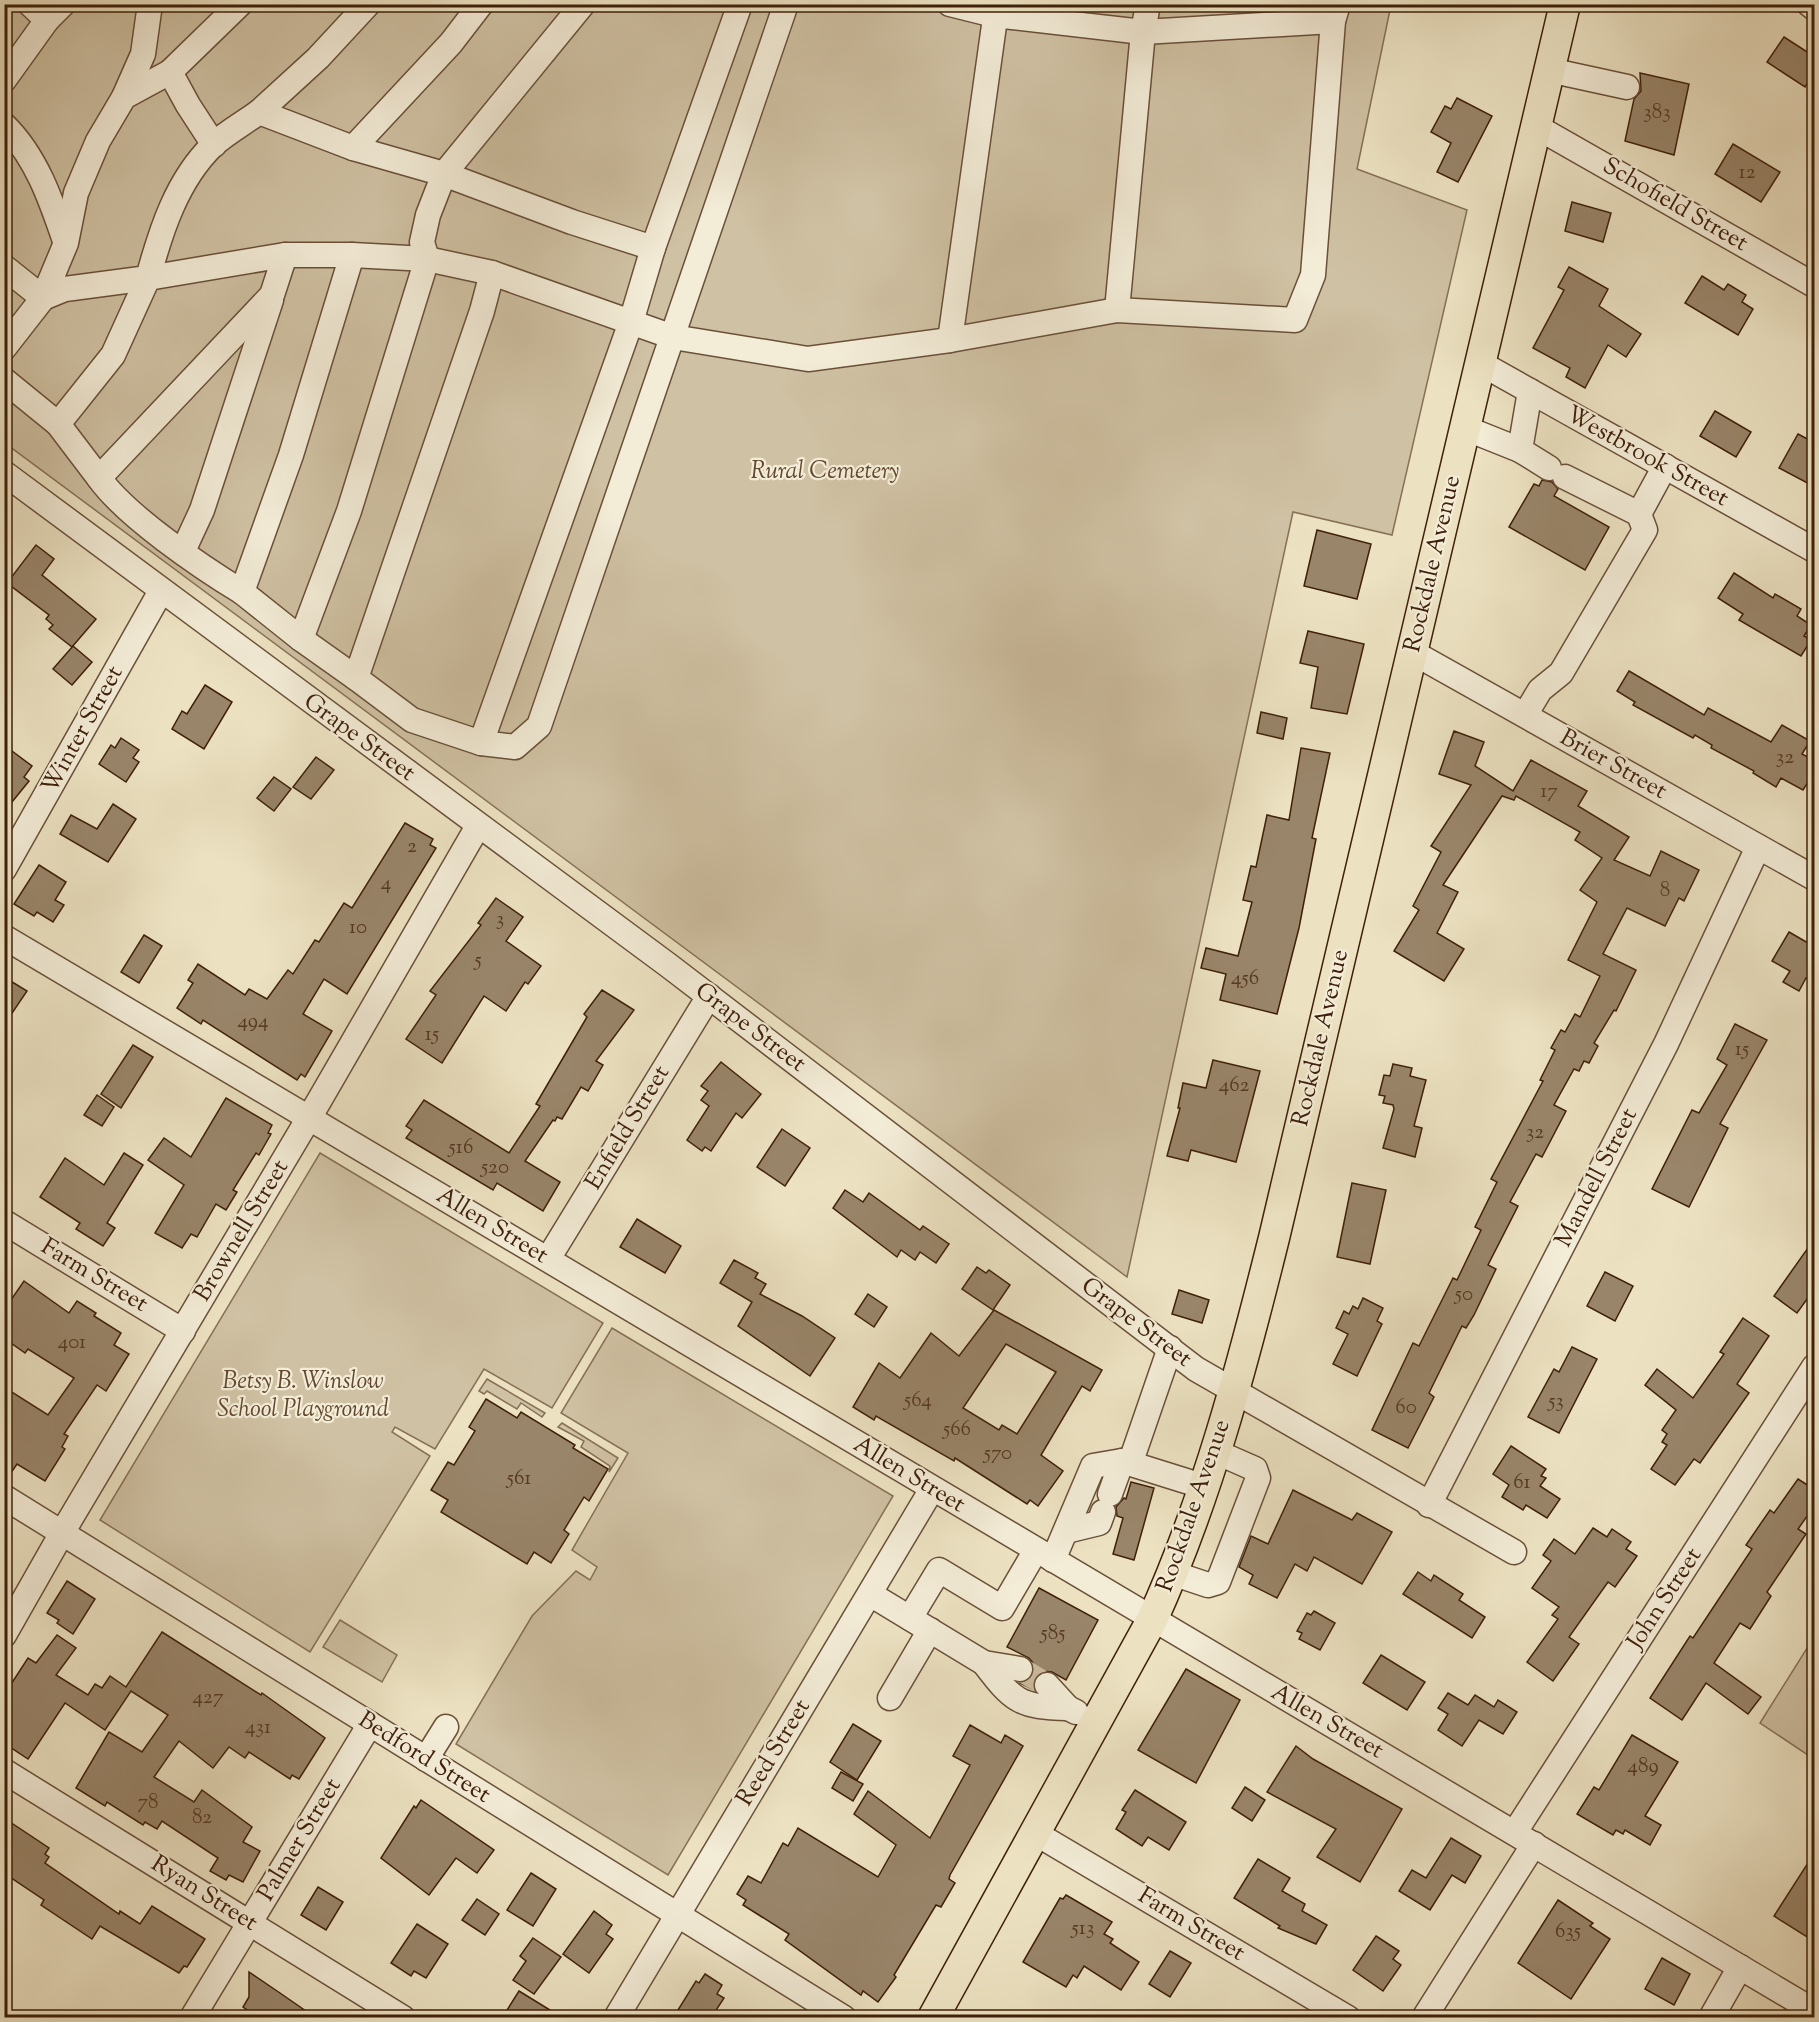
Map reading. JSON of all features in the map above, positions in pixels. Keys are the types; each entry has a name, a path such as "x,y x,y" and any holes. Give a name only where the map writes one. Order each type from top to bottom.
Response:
{"main road":[{"name":"Rockdale Avenue","path":"933,2018 1152,1620 1172,1573 1234,1391 1274,1238 1565,4"}],"street":[{"path":"4,348 43,298 66,243 76,193 98,141 124,97 143,54 150,4"},
{"path":"124,97 170,72 240,4"},
{"path":"58,424 113,355 148,278 171,207 188,177 214,145 259,112 318,58 368,4"},
{"path":"353,148 451,43 481,4"},
{"path":"301,639 349,511 427,259 422,242 428,215 444,174 583,4"},
{"path":"481,743 631,322 653,248 740,4"},
{"path":"4,380 58,424 110,494 183,551 242,592 301,639 412,720 481,743 515,747 539,726 786,4"},
{"path":"43,298 74,287 148,278 285,255 352,255 427,259 492,273 673,337 808,359 950,340 1117,310 1296,320 1313,275 1336,13 1143,32 950,4"},
{"path":"1117,310 1143,32 1148,4"},
{"path":"1809,4 1815,8"},
{"path":"4,80 47,10"},
{"path":"950,340 996,10"},
{"path":"1549,70 1627,87"},
{"path":"170,72 214,145"},
{"path":"259,112 353,148 444,174 572,222 653,248"},
{"path":"4,125 29,156 50,199 66,243"},
{"name":"Schofield Street","path":"1535,126 1815,285"},
{"path":"183,551 202,510 285,255"},
{"path":"242,592 291,455 352,255"},
{"path":"4,267 43,298"},
{"path":"356,678 478,322 492,273"},
{"path":"99,478 272,295"},
{"name":"Westbrook Street","path":"1480,363 1815,550"},
{"path":"1520,450 1530,391"},
{"path":"1465,428 1520,450 1557,473 1639,514 1645,530 1561,673 1540,690 1525,716"},
{"path":"1639,514 1665,466"},
{"name":"Grape Street","path":"4,473 709,996 1204,1374 1514,1552"},
{"name":"Winter Street","path":"4,869 161,591"},
{"name":"Brier Street","path":"1412,652 1815,878"},
{"name":"Brownell Street","path":"4,1635 62,1533 310,1117 478,826"},
{"name":"Mandell Street","path":"1429,1505 1666,1044 1758,847"},
{"name":"Allen Street","path":"4,937 1152,1620 1815,2011"},
{"name":"Enfield Street","path":"548,1260 709,996"},
{"name":"Farm Street","path":"4,1222 183,1331"},
{"path":"1066,1531 1099,1523 1126,1462 1170,1348"},
{"name":"John Street","path":"1424,2018 1525,1838 1815,1367"},
{"path":"1172,1573 1208,1585 1218,1582 1258,1478 1255,1469 1214,1451"},
{"path":"910,1618 939,1570 1002,1608 1066,1531 1093,1466 1126,1462 1202,1486"},
{"name":"Reed Street","path":"616,2018 932,1489"},
{"name":"Bedford Street","path":"4,1497 844,2018"},
{"path":"870,1594 984,1663 1007,1692 1035,1707 1068,1708"},
{"path":"890,1698 930,1630"},
{"path":"984,1663 1020,1669"},
{"path":"1047,1684 1068,1708 1096,1722"},
{"name":"Palmer Street","path":"192,2018 370,1724"},
{"path":"426,1759 446,1727"},
{"name":"Ryan Street","path":"4,1771 403,2018"},
{"name":"Farm Street","path":"1035,1833 1348,2018"},
{"path":"1712,2018 1740,1967"}],"green space":[{"name":"Rural Cemetery","path":"4,5 1391,5 1357,169 1467,210 1392,535 1293,512 1127,1277 5,443"},
{"name":"Betsy B. Winslow School Playground","path":"320,1153 603,1323 552,1408 484,1369 435,1449 395,1427 392,1432 430,1456 310,1652 100,1520"},
{"path":"612,1328 893,1496 668,1875 456,1744 532,1616 576,1571 590,1580 597,1567 572,1550 628,1453 561,1413"},
{"path":"487,1379 545,1413 542,1417 521,1403 517,1409 487,1391 484,1394 479,1391"},
{"path":"562,1423 618,1458 609,1472 610,1466 581,1447 584,1441 558,1427"},
{"path":"340,1620 397,1655 382,1682 323,1647"},
{"path":"1814,1637 1814,1759 1760,1723"}],"building":[{"path":"1784,37 1815,57 1815,72 1805,87 1767,62"},
{"path":"1640,73 1689,84 1674,155 1625,141 1634,99 1641,91"},
{"path":"1457,98 1492,116 1458,182 1437,172 1451,143 1431,132 1445,106 1451,109"},
{"path":"1733,144 1780,172 1761,202 1715,174"},
{"path":"1572,202 1611,213 1603,242 1565,231"},
{"path":"1569,267 1608,289 1599,306 1641,334 1626,357 1608,345 1585,388 1566,377 1570,368 1533,348 1564,290 1558,287"},
{"path":"1702,276 1724,290 1728,284 1746,295 1742,302 1753,309 1738,335 1685,303"},
{"path":"1715,411 1751,432 1736,457 1700,436"},
{"path":"1798,434 1815,443 1815,487 1779,468"},
{"path":"1542,480 1552,482 1558,489 1554,496 1609,527 1585,570 1509,527 1534,484 1539,486"},
{"path":"1317,530 1371,544 1357,599 1304,586"},
{"path":"36,545 54,559 42,575 96,619 72,647 49,629 53,625 46,619 49,615 7,583"},
{"path":"1734,573 1773,598 1775,594 1801,609 1797,616 1811,625 1804,636 1811,640 1801,656 1739,620 1743,614 1718,598"},
{"path":"1308,631 1364,644 1347,714 1311,708 1318,667 1300,663"},
{"path":"73,646 92,662 72,685 53,669"},
{"path":"1629,671 1704,715 1708,708 1771,742 1782,725 1810,741 1802,754 1815,761 1815,771 1803,790 1781,778 1776,787 1753,773 1754,771 1711,748 1712,745 1695,735 1693,738 1633,705 1635,702 1617,691"},
{"path":"205,685 232,702 204,749 172,729 182,711 187,714"},
{"path":"1261,712 1287,718 1283,739 1257,733"},
{"path":"1454,731 1484,742 1475,766 1513,791 1531,760 1587,791 1578,806 1629,837 1614,860 1650,876 1661,851 1699,870 1684,901 1679,898 1665,926 1627,908 1603,954 1636,970 1616,1011 1614,1010 1594,1043 1598,1046 1589,1063 1584,1061 1579,1071 1574,1069 1554,1105 1566,1111 1542,1157 1536,1154 1510,1202 1518,1206 1488,1265 1496,1269 1474,1315 1466,1328 1462,1326 1429,1393 1434,1397 1408,1448 1372,1430 1413,1343 1419,1346 1453,1278 1457,1280 1481,1230 1475,1227 1497,1182 1491,1179 1543,1081 1540,1080 1555,1050 1551,1048 1561,1030 1565,1032 1575,1014 1580,1017 1600,976 1568,960 1597,902 1580,890 1602,858 1575,840 1580,832 1516,796 1514,800 1502,796 1443,885 1458,892 1437,933 1464,949 1444,981 1394,951 1419,910 1413,906 1441,852 1431,846 1471,785 1439,774"},
{"path":"121,738 139,750 133,758 139,762 126,782 99,764 111,745 115,748"},
{"path":"1301,748 1330,753 1312,838 1316,839 1299,928 1277,1014 1220,1000 1226,974 1201,968 1206,948 1238,956 1252,902 1243,900 1251,866 1256,867 1267,815 1289,820"},
{"path":"12,751 32,766 24,777 29,781 4,812 4,761"},
{"path":"316,757 334,770 311,799 293,787"},
{"path":"274,777 291,789 274,811 257,798"},
{"path":"113,804 136,819 108,862 60,834 71,815 97,829"},
{"path":"405,823 433,839 430,845 436,848 347,994 324,979 303,1014 332,1031 305,1077 301,1074 297,1080 203,1020 201,1024 177,1008 193,983 188,980 198,964 245,995 249,989 267,999 288,970 293,974 315,940 319,942 344,903 352,908"},
{"path":"39,865 66,882 55,900 64,905 53,922 37,912 34,916 14,904"},
{"path":"496,898 523,917 506,941 541,966 528,984 525,982 506,1011 484,996 442,1063 406,1039 436,995 430,991 481,925 478,923"},
{"path":"1789,932 1815,947 1815,983 1806,978 1799,991 1783,982 1790,971 1772,961"},
{"path":"144,935 162,946 139,983 121,972"},
{"path":"4,977 27,991 4,1025"},
{"path":"602,990 634,1010 596,1061 603,1065 588,1091 581,1087 562,1119 557,1117 555,1121 553,1120 525,1161 560,1182 543,1211 497,1183 493,1190 406,1138 412,1130 406,1126 424,1100 509,1153 540,1106 536,1104 587,1017 584,1014"},
{"path":"1735,1024 1767,1040 1720,1124 1728,1128 1689,1207 1652,1189 1692,1110 1699,1113 1727,1065 1717,1059"},
{"path":"133,1045 153,1057 121,1108 101,1094"},
{"path":"1213,1060 1260,1071 1236,1162 1191,1150 1188,1161 1167,1156 1180,1108 1178,1108 1183,1083 1206,1088"},
{"path":"721,1062 761,1094 742,1118 736,1113 711,1151 705,1147 702,1151 687,1140 709,1106 701,1100 708,1091 701,1086"},
{"path":"1393,1064 1412,1068 1410,1076 1426,1080 1414,1126 1422,1128 1415,1157 1383,1148 1394,1109 1393,1105 1383,1103 1385,1096 1379,1095 1384,1075 1390,1076"},
{"path":"97,1095 114,1107 102,1126 84,1115"},
{"path":"226,1098 272,1125 268,1133 271,1134 259,1155 256,1153 233,1190 237,1192 226,1210 216,1204 197,1237 191,1234 182,1248 155,1233 184,1185 148,1160 164,1138 191,1157"},
{"path":"782,1129 810,1148 785,1186 757,1167"},
{"path":"124,1153 143,1165 107,1223 115,1228 103,1246 76,1229 80,1223 40,1197 65,1158 104,1185"},
{"path":"1352,1183 1386,1190 1370,1264 1337,1257"},
{"path":"845,1190 863,1202 869,1193 920,1230 923,1226 949,1244 936,1263 920,1252 915,1260 901,1250 897,1257 833,1208"},
{"path":"637,1219 681,1246 665,1273 620,1247"},
{"path":"1815,1238 1815,1288 1797,1313 1774,1296"},
{"path":"734,1260 758,1273 755,1278 766,1284 760,1294 802,1316 835,1338 810,1376 738,1326 752,1302 720,1283"},
{"path":"977,1267 986,1273 989,1270 1010,1285 993,1310 962,1289"},
{"path":"1605,1272 1633,1286 1615,1321 1587,1306"},
{"path":"24,1281 69,1313 77,1301 96,1313 94,1316 121,1333 114,1345 129,1354 106,1391 97,1385 64,1434 68,1436 62,1447 65,1449 45,1481 17,1464 4,1483 4,1387 48,1415 74,1378 28,1349 25,1353 4,1338 4,1310"},
{"path":"1179,1290 1209,1300 1202,1323 1172,1314"},
{"path":"868,1294 887,1307 874,1327 855,1314"},
{"path":"1363,1298 1383,1308 1377,1321 1382,1324 1357,1376 1333,1364 1348,1334 1336,1328 1344,1311 1349,1314 1353,1306 1358,1309"},
{"path":"994,1310 1102,1370 1090,1391 1082,1386 1041,1455 1063,1471 1038,1506 1030,1500 1027,1504 955,1458 954,1461 876,1416 874,1420 853,1407 879,1363 900,1378 931,1333 959,1356","holes":["1006,1344 1056,1372 1017,1434 1002,1425 999,1430 963,1408"]},
{"path":"1743,1318 1769,1336 1737,1384 1749,1393 1700,1463 1694,1459 1675,1485 1651,1469 1667,1445 1662,1442 1667,1434 1662,1430 1676,1410 1645,1385 1657,1369 1693,1398 1724,1354 1720,1352"},
{"path":"1572,1347 1597,1359 1559,1433 1528,1417 1554,1369 1559,1372"},
{"path":"486,1399 517,1418 521,1412 575,1445 573,1448 608,1469 589,1501 584,1497 564,1530 569,1534 551,1563 534,1552 527,1564 441,1512 448,1500 431,1490 448,1462 454,1465 475,1431 469,1427"},
{"path":"1511,1446 1546,1469 1541,1476 1546,1478 1540,1486 1560,1499 1547,1518 1526,1505 1523,1510 1502,1497 1509,1485 1493,1474"},
{"path":"1798,1479 1815,1490 1815,1505 1798,1529 1806,1534 1767,1592 1771,1596 1750,1629 1740,1623 1714,1663 1761,1697 1748,1714 1706,1683 1682,1720 1650,1698 1690,1636 1693,1638 1752,1549 1746,1545 1770,1510 1774,1513"},
{"path":"1131,1482 1154,1488 1134,1560 1113,1554 1123,1518 1117,1516 1116,1507 1124,1498 1126,1499"},
{"path":"1293,1490 1352,1520 1357,1513 1392,1532 1362,1584 1314,1557 1307,1571 1295,1564 1277,1598 1249,1584 1253,1575 1239,1567 1251,1536 1268,1544"},
{"path":"1593,1528 1607,1537 1612,1529 1631,1542 1626,1549 1637,1556 1615,1587 1608,1582 1569,1637 1579,1644 1553,1681 1527,1662 1558,1619 1552,1615 1559,1607 1532,1588 1551,1561 1543,1555 1554,1539 1575,1554"},
{"path":"1418,1572 1431,1581 1434,1575 1463,1594 1459,1600 1485,1617 1472,1638 1403,1594"},
{"path":"67,1581 95,1599 73,1634 57,1623 59,1620 47,1613"},
{"path":"1039,1588 1098,1620 1066,1680 1052,1672 1043,1671 1034,1680 1034,1690 1020,1683 1031,1678 1033,1663 1029,1658 1007,1647"},
{"path":"1314,1611 1335,1623 1320,1650 1299,1639 1302,1633 1297,1631 1307,1613 1311,1615"},
{"path":"162,1632 261,1695 262,1693 325,1738 299,1779 292,1775 290,1779 249,1752 245,1758 229,1747 213,1768 179,1741 154,1777 194,1802 202,1790 252,1827 243,1842 260,1851 243,1882 229,1875 226,1880 210,1871 218,1858 162,1821 157,1829 145,1822 143,1825 107,1802 105,1806 76,1788 109,1732 142,1752 168,1715 131,1691 105,1730 65,1703 28,1759 4,1743 4,1695 28,1658 36,1663 57,1635 76,1648 56,1675 88,1695 95,1684 102,1688 110,1676 126,1687"},
{"path":"1381,1655 1425,1682 1407,1710 1363,1683"},
{"path":"1186,1669 1240,1700 1196,1783 1138,1750"},
{"path":"1448,1693 1468,1705 1475,1695 1494,1707 1498,1700 1517,1712 1503,1734 1479,1720 1462,1746 1438,1730 1448,1714 1438,1708"},
{"path":"853,1724 881,1741 857,1780 830,1762"},
{"path":"970,1725 1001,1743 1005,1735 1023,1746 950,1875 949,1879 955,1883 941,1907 936,1905 894,1975 896,1977 878,2002 863,1991 861,1995 785,1940 789,1934 743,1905 746,1900 737,1894 748,1876 761,1883 783,1843 788,1846 798,1828 878,1877 896,1845 854,1814 868,1791 930,1838 970,1765 953,1756"},
{"path":"1632,1735 1678,1762 1645,1816 1661,1825 1650,1845 1625,1830 1623,1834 1616,1830 1613,1835 1577,1814 1594,1787 1599,1790"},
{"path":"1296,1746 1313,1759 1402,1809 1360,1882 1317,1857 1336,1829 1267,1792"},
{"path":"841,1772 863,1784 853,1801 832,1788"},
{"path":"1245,1787 1265,1800 1252,1821 1232,1808"},
{"path":"1135,1790 1186,1822 1169,1850 1148,1837 1142,1846 1116,1829 1126,1812 1122,1810"},
{"path":"421,1800 494,1850 477,1873 456,1858 429,1895 381,1858 414,1806 416,1808"},
{"path":"4,1818 49,1848 45,1854 49,1857 45,1863 119,1914 120,1911 140,1924 152,1906 205,1939 187,1967 184,1966 179,1973 100,1926 92,1939 41,1905 44,1900 4,1873"},
{"path":"1451,1838 1481,1856 1465,1883 1452,1875 1430,1910 1399,1891 1412,1870 1426,1878"},
{"path":"1815,1852 1815,1942 1774,1916"},
{"path":"1258,1859 1290,1878 1282,1891 1305,1904 1302,1911 1327,1925 1316,1944 1278,1928 1280,1926 1234,1898"},
{"path":"531,1873 556,1889 533,1926 507,1910"},
{"path":"318,1887 343,1902 326,1930 301,1915"},
{"path":"1066,1895 1112,1922 1104,1934 1113,1939 1110,1943 1139,1962 1121,1990 1084,1966 1077,1978 1073,1975 1066,1987 1023,1962 1060,1898 1063,1899"},
{"path":"477,1899 499,1914 485,1935 462,1920"},
{"path":"1558,1900 1593,1923 1590,1926 1610,1939 1571,1999 1518,1963"},
{"path":"594,1911 612,1925 606,1934 613,1939 589,1973 563,1954"},
{"path":"417,1924 448,1944 426,1978 414,1971 411,1976 391,1963"},
{"path":"1376,1936 1399,1951 1393,1959 1401,1965 1383,1991 1353,1970"},
{"path":"533,1938 561,1957 534,1994 513,1980 526,1961 520,1956"},
{"path":"1170,1951 1191,1963 1170,1997 1149,1984"},
{"path":"1662,1958 1690,1974 1674,2005 1645,1989"},
{"path":"249,1972 316,2018 259,2018 243,2007 249,1997"},
{"path":"705,1974 722,1985 717,1994 724,1998 711,2018 673,2018 696,1981 699,1983"},
{"path":"519,1991 563,2018 502,2018"}],"tunnel":[{"path":"1020,1669 1047,1685"}]}
